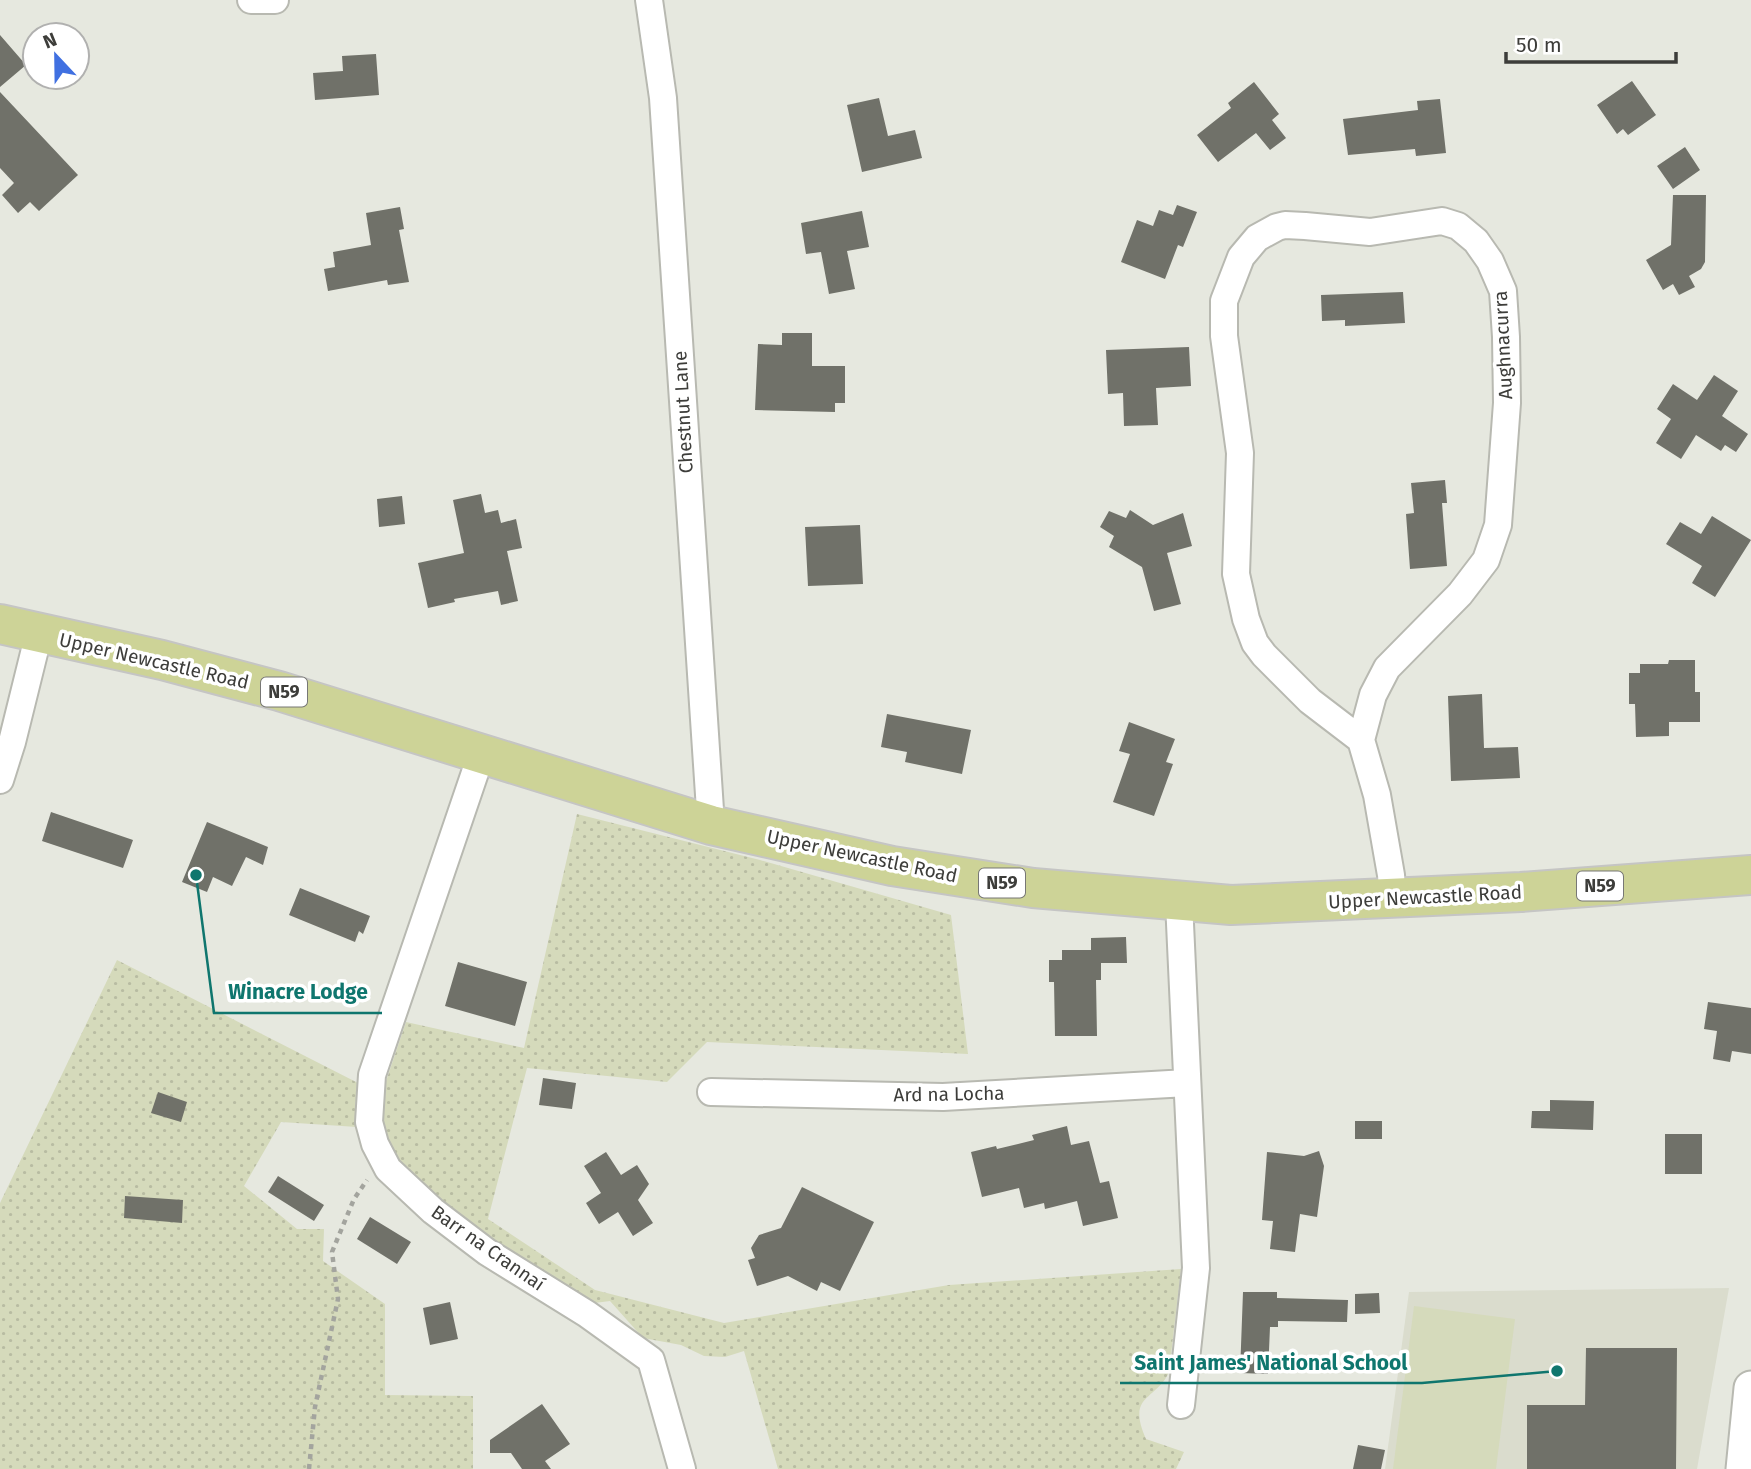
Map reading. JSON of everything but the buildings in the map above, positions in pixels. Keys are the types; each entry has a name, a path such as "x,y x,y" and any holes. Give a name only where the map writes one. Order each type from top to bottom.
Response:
{"main road":[{"name":"Upper Newcastle Road","path":"0,624 162,660 279,691 711,825 892,866 1033,888 1231,905 1521,892 1751,876"}],"street":[{"path":"251,0 275,0"},
{"name":"Chestnut Lane","path":"649,0 663,98 711,825"},
{"name":"Aughnacurra","path":"1442,221 1458,226 1476,241 1490,261 1503,291 1507,403 1498,525 1486,560 1460,594 1387,668 1373,695 1361,740 1310,701 1264,655 1255,643 1246,619 1236,574 1240,453 1224,335 1224,301 1241,257 1257,238 1277,227 1305,226 1370,232 1442,221"},
{"path":"0,780 39,634"},
{"path":"1361,740 1377,795 1393,899"},
{"name":"Barr na Crannaí","path":"481,755 372,1075 369,1122 374,1144 388,1169 433,1211 487,1252 587,1314 651,1360 682,1469"},
{"path":"1179,902 1196,1268 1181,1405"},
{"name":"Ard na Locha","path":"711,1092 943,1097 1187,1083"},
{"path":"1743,1469 1751,1395"}],"path":[{"path":"309,1469 316,1407 338,1299 332,1252 354,1199 375,1170 388,1169"}],"shaded area":[{"path":"1729,1288 1697,1469 1385,1469 1409,1292"}],"green space":[{"path":"577,814 760,860 951,915 968,1054 707,1042 667,1082 527,1068 488,1219 595,1290 724,1323 949,1285 1181,1269 1169,1372 1145,1400 1139,1414 1146,1439 1184,1452 1176,1469 778,1469 744,1351 725,1357 704,1356 681,1345 643,1338 610,1301 587,1304 456,1218 392,1158 379,1119 383,1090 406,1022 524,1048"},
{"path":"117,960 360,1084 355,1105 357,1127 281,1122 244,1186 297,1229 324,1229 323,1261 385,1304 385,1395 473,1396 473,1469 0,1469 0,1203"},
{"path":"1414,1306 1515,1319 1496,1469 1393,1469"}],"place":[{"name":"Winacre Lodge","path":"196,875"},
{"name":"Saint James' National School","path":"1557,1371"}]}
